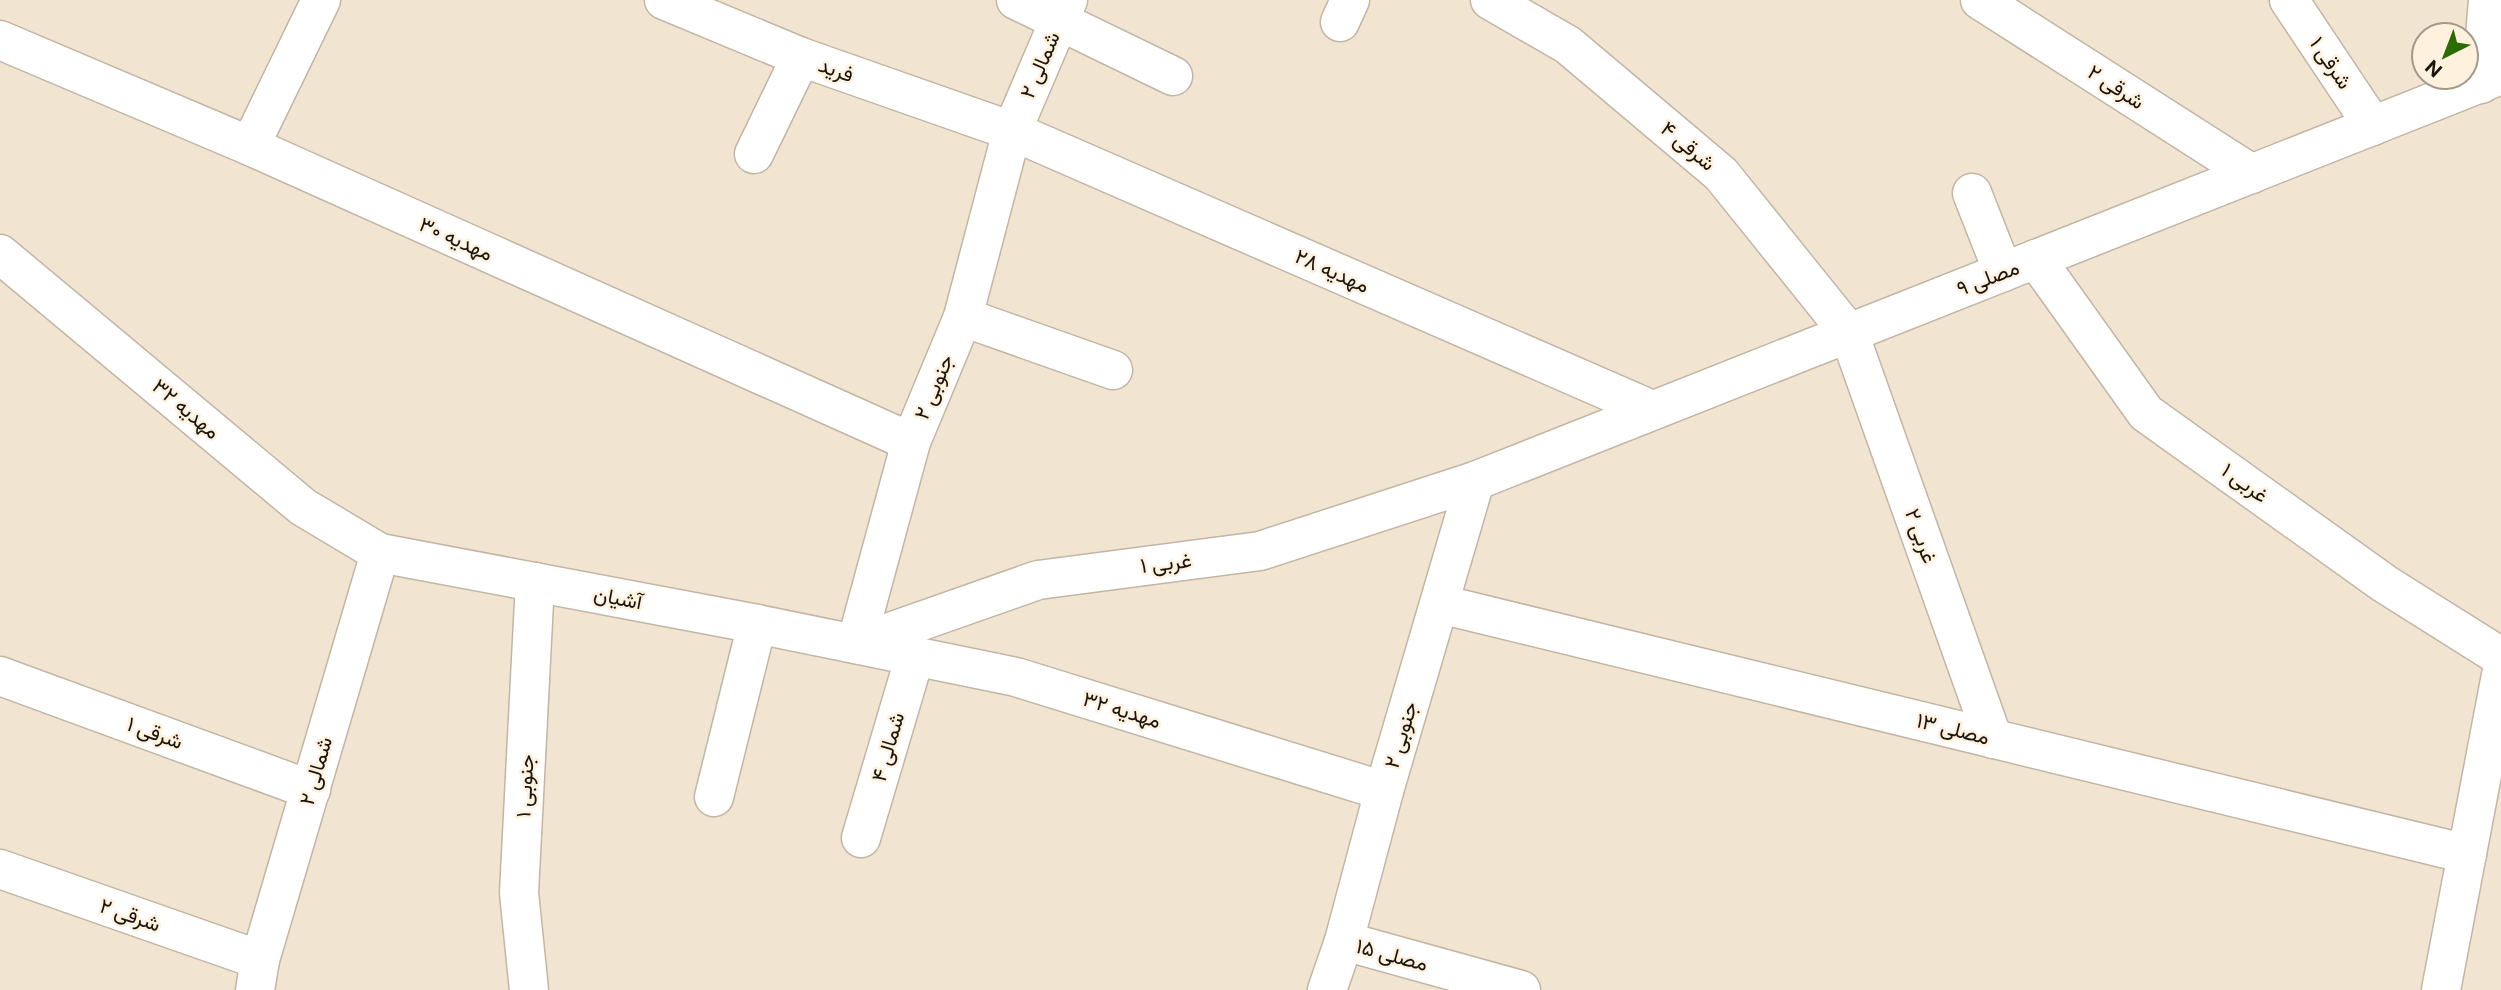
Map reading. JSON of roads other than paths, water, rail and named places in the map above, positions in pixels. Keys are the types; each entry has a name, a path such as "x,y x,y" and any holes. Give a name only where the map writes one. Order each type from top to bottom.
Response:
{"street":[{"path":"250,146 321,0"},
{"name":"فرید","path":"664,0 801,57 1012,131"},
{"path":"1016,0 1063,11 1173,76"},
{"name":"۴ شرقی","path":"1490,0 1568,45 1721,174 1849,333"},
{"name":"۲ شرقی","path":"1980,0 2252,174"},
{"name":"۱ شرقی","path":"2288,0 2373,127"},
{"path":"2488,0 2491,79"},
{"name":"۲ شمالی","path":"1012,131 1063,11"},
{"name":"مهدیه ۳۰","path":"0,40 250,146 911,442"},
{"path":"754,153 801,57"},
{"name":"مصلی ۹","path":"1475,481 2491,79"},
{"name":"۲ جنوبی","path":"856,644 911,442 963,317 1012,131"},
{"name":"مهدیه ۲۸","path":"1012,131 1652,411"},
{"name":"۱ غربی","path":"1972,193 2020,266 2146,413 2385,584 2501,657"},
{"name":"مهدیه ۳۲","path":"0,254 303,507 380,553"},
{"path":"963,317 1113,370"},
{"name":"۲ غربی","path":"1849,333 1993,739"},
{"name":"۱ غربی","path":"856,644 1038,580 1260,551 1475,481"},
{"name":"جنوبی ۲","path":"1327,990 1344,942 1384,791 1475,481"},
{"name":"آشیان","path":"380,553 856,644"},
{"name":"شمالی ۲","path":"257,975 380,553"},
{"name":"جنوبی ۱","path":"528,990 519,893 535,582"},
{"name":"مصلی ۱۳","path":"1440,604 2467,854"},
{"path":"714,797 757,624"},
{"name":"مهدیه ۳۲","path":"856,644 1016,677 1384,791"},
{"name":"شمالی ۴","path":"861,838 915,656"},
{"path":"2441,990 2501,675"},
{"name":"شرقی ۱","path":"0,676 311,790"},
{"name":"شرقی ۲","path":"0,869 257,975"},
{"name":"مصلی ۱۵","path":"1344,942 1521,990"}]}
